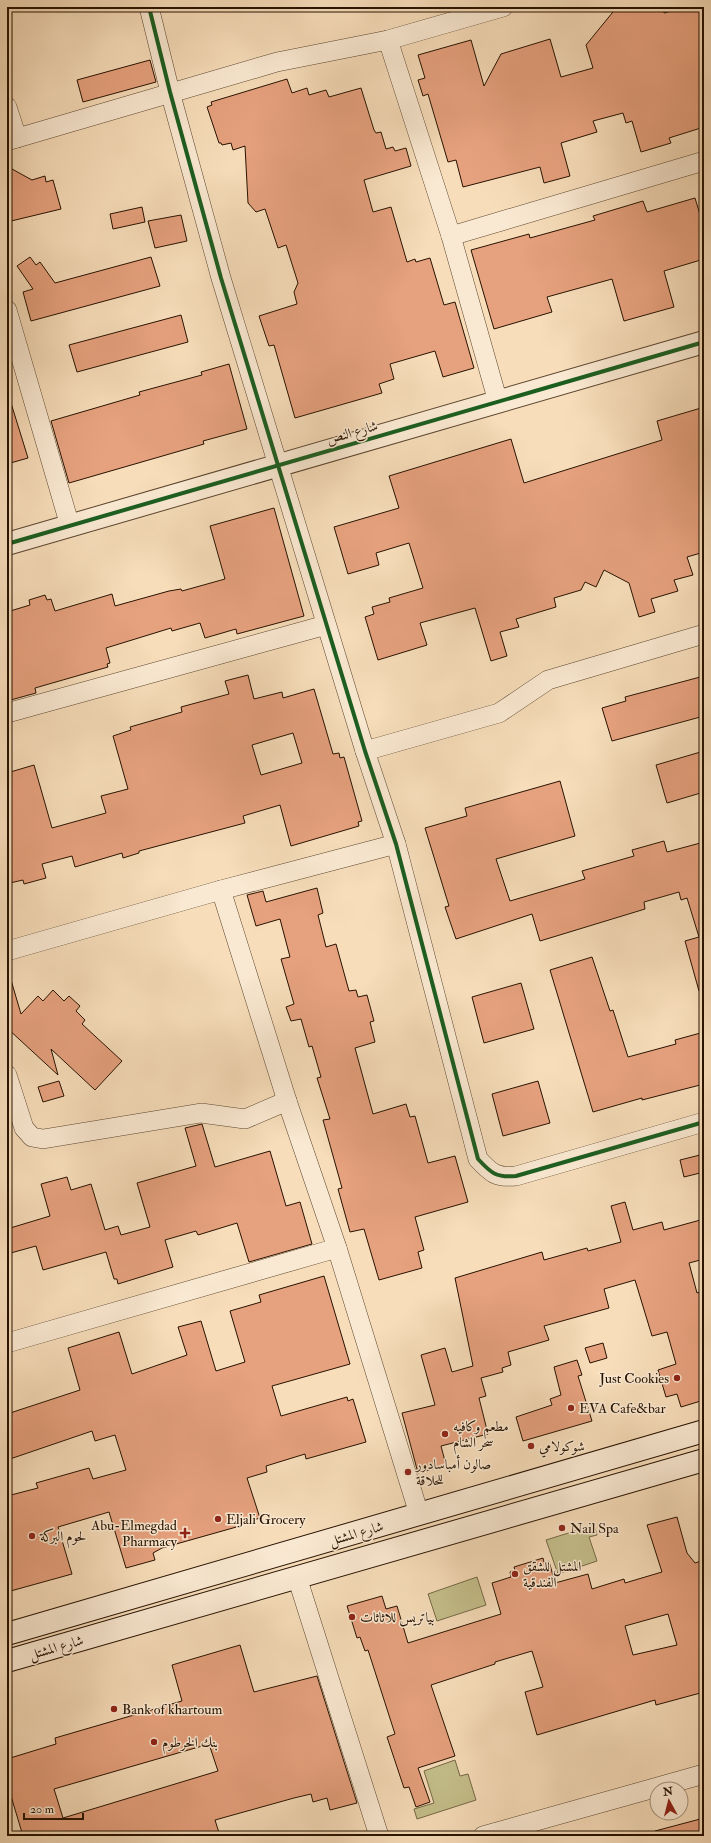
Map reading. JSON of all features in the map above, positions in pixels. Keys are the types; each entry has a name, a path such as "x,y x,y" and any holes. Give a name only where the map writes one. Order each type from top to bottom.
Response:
{"main road":[{"name":"شارع النص","path":"7,544 704,342"},
{"name":"شارع المشتل","path":"7,1634 704,1431"},
{"name":"شارع المشتل","path":"7,1661 704,1460"}],"street":[{"path":"149,7 170,92 221,278 279,465 326,625 365,751 396,844 478,1159 490,1172 502,1177 516,1176 704,1122"},
{"path":"7,108 12,140 170,92 277,62 388,40 503,7"},
{"path":"388,40 451,236 498,402"},
{"path":"451,236 704,161"},
{"path":"7,310 14,361 70,526"},
{"path":"7,713 326,625"},
{"path":"365,751 499,713 548,680 704,634"},
{"path":"7,951 221,890 396,844"},
{"path":"221,890 287,1101 337,1248 419,1514"},
{"path":"7,1075 24,1128 32,1137 43,1139 201,1113 245,1119 287,1101"},
{"path":"7,1343 337,1248"},
{"path":"297,1577 379,1836"},
{"path":"483,1836 704,1774"}],"shaded area":[{"path":"594,1525 597,1535 589,1537 597,1561 558,1574 546,1540"},
{"path":"477,1577 486,1605 437,1621 428,1594"},
{"path":"455,1760 460,1776 468,1774 476,1800 417,1819 414,1809 434,1803 424,1771"}],"building":[{"path":"617,7 663,7 664,13 686,7 704,7 704,127 669,138 671,143 641,152 632,121 626,123 623,113 593,121 597,132 561,143 570,176 544,183 540,167 463,187 456,160 448,162 428,94 423,96 418,80 425,78 418,55 471,40 484,86 501,54 550,39 561,77 593,68 586,45"},
{"path":"150,60 156,82 83,102 77,80"},
{"path":"287,79 292,93 307,88 309,95 326,90 329,97 361,88 374,130 376,133 381,132 386,149 393,147 395,151 406,148 411,166 364,180 373,212 391,207 407,262 415,259 416,262 430,258 444,305 455,302 474,368 443,377 435,351 390,364 394,379 379,384 382,393 295,418 274,345 269,346 259,316 297,304 294,292 298,283 286,245 278,248 265,209 256,212 248,203 245,146 233,150 231,143 222,145 219,143 207,107 212,105 211,102"},
{"path":"12,169 32,180 45,176 46,182 53,180 61,209 7,222 7,177"},
{"path":"695,198 704,228 704,259 664,271 674,307 624,321 612,279 547,297 552,312 494,329 471,250 529,234 530,238 595,220 593,216 643,201 647,212"},
{"path":"142,207 145,222 113,229 110,214"},
{"path":"181,215 187,241 155,248 148,221"},
{"path":"30,257 36,265 40,262 55,283 151,257 160,286 31,321 23,292 33,289 17,266"},
{"path":"181,315 188,342 77,372 69,345"},
{"path":"229,364 247,429 203,441 204,444 69,483 51,421 140,395 139,392 202,375 201,372"},
{"path":"11,403 28,458 7,464 7,404"},
{"path":"701,408 704,419 704,552 687,557 693,575 674,580 678,591 651,599 655,612 639,617 629,583 604,570 596,587 585,582 581,590 554,598 556,607 516,619 519,627 500,632 507,656 491,661 475,608 420,623 427,645 378,660 365,617 374,614 372,607 390,602 389,598 423,588 409,543 376,553 379,565 348,574 334,527 399,508 389,476 511,439 524,483 662,440 657,421"},
{"path":"274,508 304,616 237,634 236,629 205,638 200,623 172,631 171,628 106,648 110,663 107,664 108,667 35,688 36,693 7,701 7,612 30,605 29,600 45,595 47,600 51,599 55,611 112,594 115,606 169,591 181,589 182,591 225,579 210,526"},
{"path":"248,675 254,699 282,692 283,698 314,689 333,754 339,753 340,758 344,757 362,821 358,822 359,826 291,846 280,805 243,816 245,823 139,851 139,853 123,858 122,853 75,867 72,856 42,864 46,878 24,884 23,880 10,883 7,873 7,773 34,765 52,828 106,813 101,796 128,789 113,736 131,730 130,727 182,712 181,707 229,694 225,681","holes":["293,733 302,763 261,775 252,745"]},
{"path":"704,676 704,716 612,741 602,708 626,701 625,697"},
{"path":"704,751 704,792 667,803 656,765"},
{"path":"560,781 575,836 496,859 510,901 585,879 582,871 634,856 632,850 664,841 667,852 704,842 704,991 699,991 685,941 699,937 687,898 681,900 679,892 644,902 645,909 540,941 532,914 456,939 445,907 449,906 425,828 467,816 465,808"},
{"path":"317,888 323,913 318,915 326,947 336,944 349,991 356,990 358,997 367,995 374,1021 370,1022 375,1042 355,1048 373,1114 406,1104 410,1117 415,1116 428,1163 455,1156 468,1202 415,1217 424,1250 418,1252 422,1268 379,1280 364,1229 350,1232 338,1189 342,1188 323,1120 330,1119 317,1078 321,1077 312,1046 309,1047 301,1019 291,1021 286,1007 294,1004 281,959 290,957 280,919 256,926 247,895 263,891 266,902"},
{"path":"592,957 610,1011 613,1010 628,1057 676,1044 675,1040 704,1032 704,1084 642,1100 642,1098 593,1112 550,970"},
{"path":"11,980 21,1014 38,996 43,1001 53,990 64,1001 69,996 80,1006 76,1011 85,1020 82,1024 122,1061 95,1090 51,1049 58,1075 7,1028 7,981"},
{"path":"521,983 534,1029 484,1043 472,997"},
{"path":"59,1081 64,1096 43,1102 38,1087"},
{"path":"538,1081 550,1123 503,1136 492,1094"},
{"path":"202,1124 215,1167 270,1151 286,1206 300,1202 312,1244 249,1262 237,1223 198,1235 196,1231 165,1240 173,1267 118,1284 117,1279 114,1279 106,1252 43,1270 36,1246 7,1254 7,1229 50,1216 41,1184 67,1177 71,1190 91,1184 105,1230 118,1226 121,1235 150,1227 137,1183 196,1166 185,1128"},
{"path":"704,1154 704,1172 684,1177 680,1160"},
{"path":"625,1202 633,1230 662,1222 664,1230 704,1219 704,1259 689,1263 697,1293 699,1292 704,1309 704,1400 681,1407 677,1394 666,1397 658,1370 676,1364 667,1332 652,1336 635,1280 604,1289 609,1308 544,1326 549,1340 508,1352 511,1365 502,1368 503,1372 481,1378 486,1396 479,1398 488,1434 441,1446 446,1465 418,1473 402,1413 435,1405 421,1355 445,1348 452,1372 473,1366 455,1278 542,1252 544,1260 587,1248 588,1251 621,1242 611,1206"},
{"path":"324,1276 350,1364 272,1386 281,1416 347,1397 348,1401 353,1399 366,1442 306,1459 305,1454 266,1466 267,1472 247,1478 260,1518 240,1524 240,1526 162,1548 153,1553 155,1560 126,1568 109,1512 58,1527 72,1574 7,1592 7,1496 38,1488 36,1483 89,1468 93,1479 126,1470 115,1435 95,1441 92,1431 7,1460 7,1414 80,1390 68,1348 119,1332 132,1374 187,1355 178,1327 201,1321 216,1371 245,1362 230,1311 261,1302 259,1295"},
{"path":"603,1343 607,1358 590,1363 585,1348"},
{"path":"577,1360 582,1375 578,1376 592,1421 523,1441 516,1417 552,1405 550,1399 561,1395 554,1367"},
{"path":"677,1517 687,1553 695,1563 704,1560 704,1692 656,1705 655,1700 537,1735 525,1692 543,1687 532,1651 495,1662 495,1664 431,1685 455,1756 418,1768 430,1802 416,1807 409,1787 404,1788 387,1737 395,1734 368,1650 365,1651 360,1637 357,1638 347,1606 382,1596 386,1609 397,1606 408,1643 501,1614 492,1583 511,1577 510,1572 515,1570 514,1567 543,1558 544,1562 549,1561 555,1583 588,1574 592,1589 624,1579 625,1583 662,1572 647,1525","holes":["668,1614 677,1645 633,1655 625,1626"]},
{"path":"240,1645 254,1692 317,1676 357,1803 330,1810 327,1798 313,1802 311,1794 294,1798 215,1820 220,1836 23,1836 11,1796 7,1797 7,1759 56,1744 55,1738 182,1701 172,1665","holes":["209,1744 218,1771 63,1818 54,1789"]},
{"path":"704,1818 704,1836 656,1836 655,1831"}],"cycle path":[{"path":"149,7 170,92 221,278 365,751 396,844 478,1159 494,1174 516,1176 704,1122"},
{"path":"7,544 704,342"}],"place":[{"name":"Just Cookies","path":"677,1378"},
{"name":"EVA Cafe&bar","path":"571,1408"},
{"name":"مطعم وكافيه سحر الشام","path":"445,1434"},
{"name":"شوكولامي","path":"531,1446"},
{"name":"صالون أمباسادور للحلاقة","path":"408,1472"},
{"name":"Eljali Grocery","path":"218,1519"},
{"name":"Nail Spa","path":"562,1528"},
{"name":"Abu-Elmegdad Pharmacy","path":"185,1533"},
{"name":"لحوم البركة","path":"32,1536"},
{"name":"المشتل للشقق الفندقية","path":"515,1574"},
{"name":"بياتريس للاثاثات","path":"352,1617"},
{"name":"Bank of khartoum","path":"114,1709"},
{"name":"بنك الخرطوم","path":"154,1742"}]}
